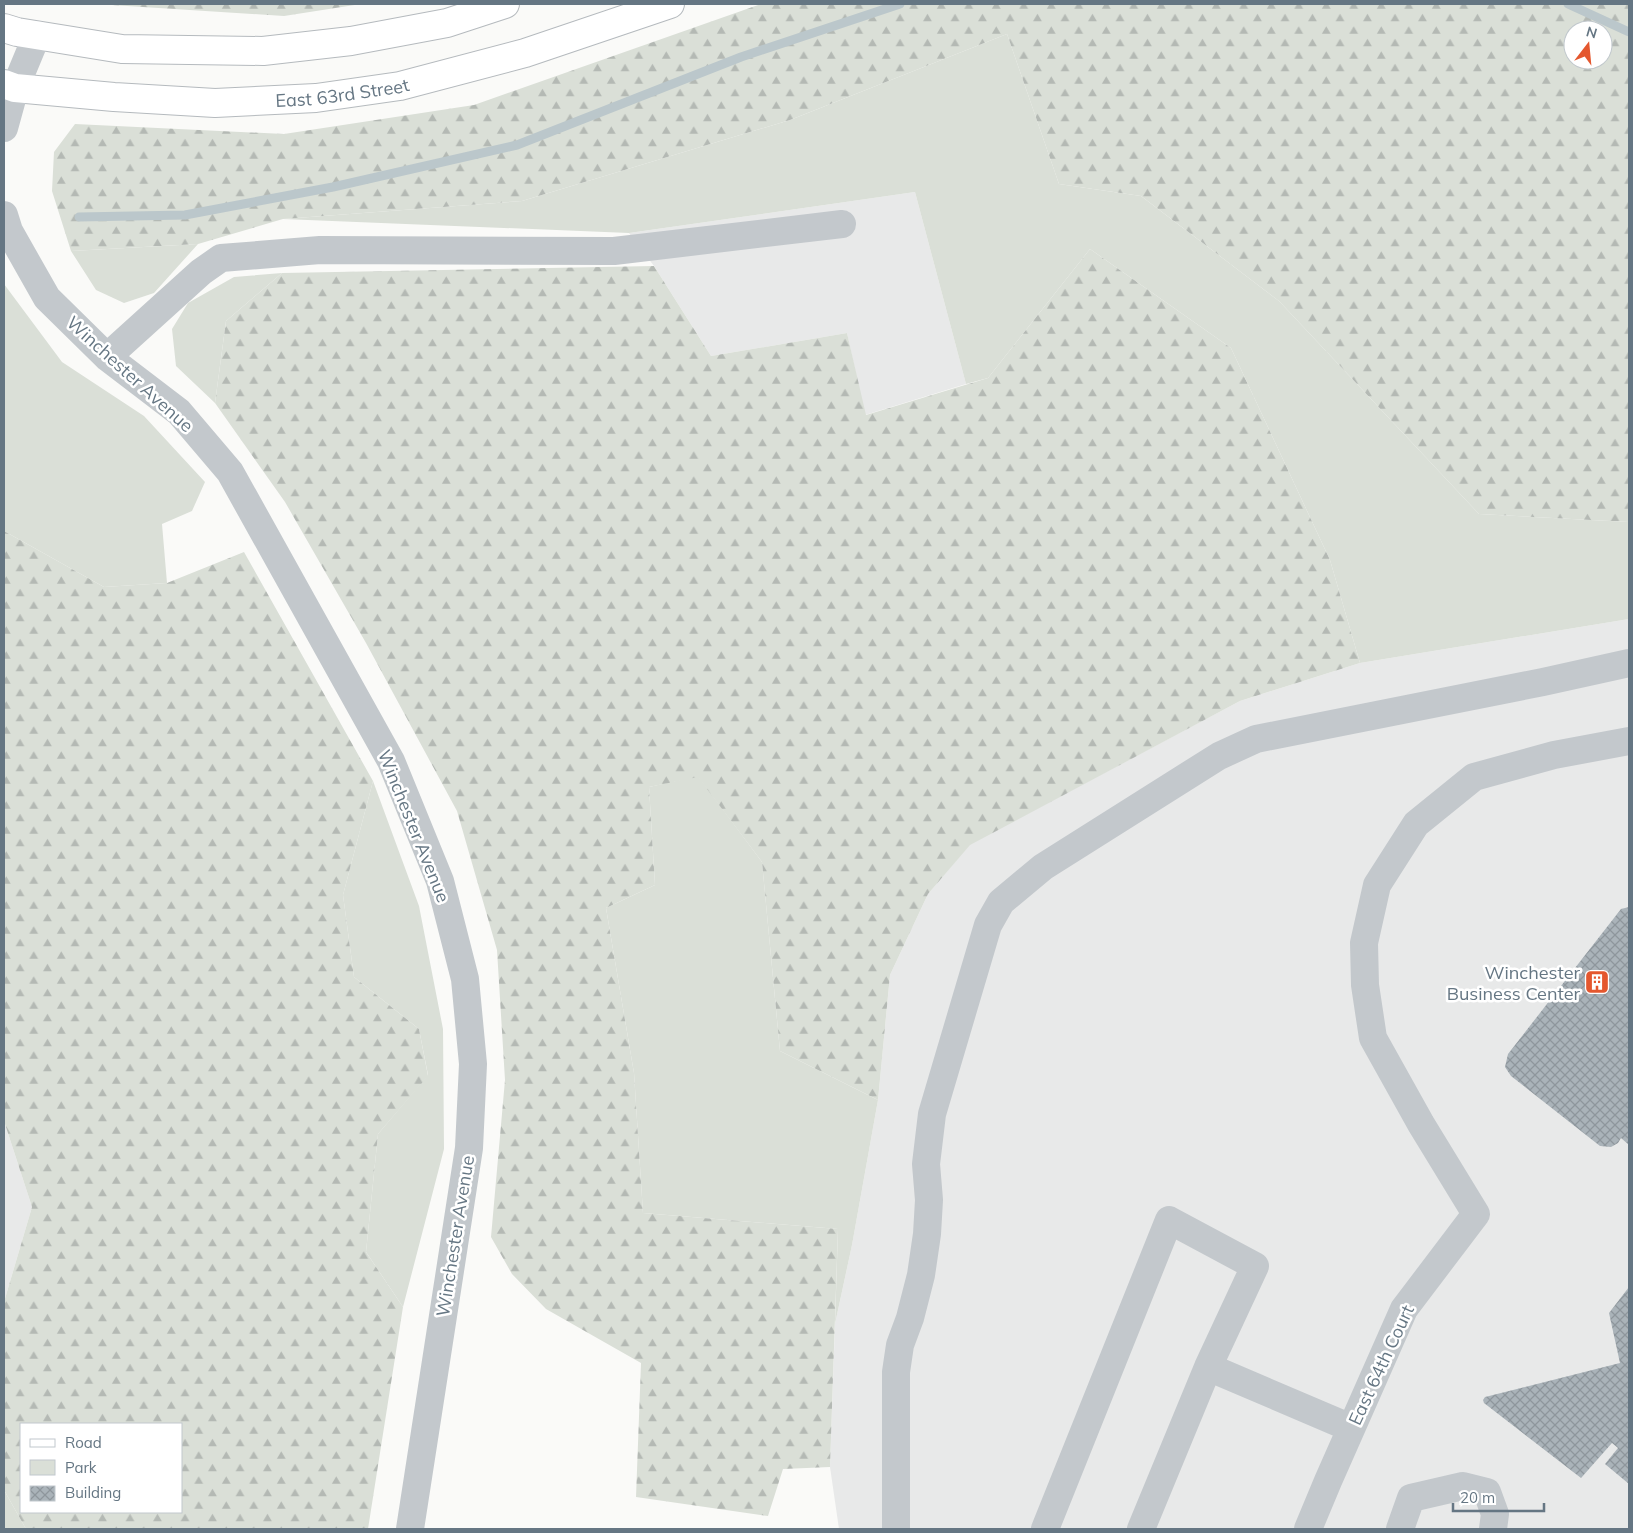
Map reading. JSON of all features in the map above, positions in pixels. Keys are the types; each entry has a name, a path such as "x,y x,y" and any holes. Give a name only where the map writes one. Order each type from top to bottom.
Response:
{"main road":[{"path":"4,28 122,49 263,50 351,41 389,34 447,23 506,4"},
{"name":"East 63rd Street","path":"10,86 114,97 215,103 316,98 400,86 525,53 670,4"}],"street":[{"path":"4,128 10,86 37,35"},
{"name":"Winchester Avenue","path":"4,214 9,231 47,298 108,356 178,412 230,472 391,761 440,881 465,980 473,1064 468,1148 410,1529"},
{"path":"108,356 200,272 221,258 320,250 614,251 842,224"},
{"path":"896,1529 896,1372 900,1345 910,1318 921,1275 927,1234 929,1200 926,1164 932,1114 988,925 1000,902 1043,867 1219,756 1256,739 1533,684 1629,662"},
{"name":"East 64th Court","path":"1308,1529 1404,1309 1476,1214 1421,1124 1373,1038 1365,985 1364,943 1377,885 1416,824 1474,777 1554,755 1629,741"},
{"path":"1045,1529 1169,1220 1255,1266 1208,1367 1141,1529"},
{"path":"1208,1367 1352,1428"},
{"path":"1400,1529 1411,1498 1463,1486 1486,1492 1496,1514 1493,1529"}],"shaded area":[{"path":"915,192 966,384 865,415 847,333 711,356 654,266 629,233"},
{"path":"1629,619 1629,1529 839,1529 830,1467 835,1324 852,1245 878,1100 890,975 928,894 970,844 1240,701 1360,663"},
{"path":"4,1121 32,1207 4,1302"}],"green space":[{"path":"96,4 361,4 284,16"},
{"path":"761,4 1629,4 1629,522 1479,514 1279,301 1141,196 1059,184 1007,34 790,120 522,201 283,219 198,244 71,251 52,191 54,152 75,124 284,134 474,105"},
{"path":"1007,34 1059,184 1141,196 1279,301 1479,514 1629,522 1629,619 1360,663 1330,560 1231,348 1090,249 988,378 966,384 915,192 629,233 283,219 522,201 790,120"},
{"path":"198,244 154,293 124,303 96,290 71,251"},
{"path":"1090,249 1231,348 1330,560 1360,663 1240,701 970,845 928,894 890,975 878,1100 780,1051 762,862 698,777 649,787 655,885 606,908 634,1073 643,1213 838,1229 830,1467 783,1469 768,1516 636,1497 641,1363 546,1309 512,1274 491,1237 505,1080 497,950 457,811 366,643 285,502 215,403 226,321 282,273 654,266 711,356 847,333 866,415 988,378"},
{"path":"282,273 226,321 215,403 176,366 172,329 188,303 234,277"},
{"path":"4,284 62,362 144,416 205,482 192,511 162,524 167,583 104,587 4,531"},
{"path":"4,531 104,587 167,583 244,552 373,781 343,895 354,977 419,1029 428,1076 378,1134 366,1252 403,1307 368,1529 26,1529 4,1490 4,1302 32,1207 4,1121"},
{"path":"698,776 762,862 780,1051 878,1100 852,1245 835,1324 838,1229 643,1213 634,1073 606,908 655,885 649,787"},
{"path":"373,781 419,906 443,1029 444,1149 403,1307 366,1252 378,1134 428,1075 419,1029 354,977 343,895"},
{"path":"4,1490 26,1529 4,1529"}],"building":[{"name":"Winchester Business Center","path":"1629,907 1629,1145 1621,1138 1618,1143 1611,1147 1600,1146 1511,1076 1505,1067 1508,1054 1621,909"},
{"path":"1629,1287 1629,1484 1605,1464 1618,1448 1612,1443 1581,1478 1484,1403 1483,1400 1485,1397 1620,1363 1609,1313"}],"waterway":[{"path":"79,217 185,215 333,187 517,145 741,57 900,4"},
{"path":"1568,4 1629,32"}],"place":[{"name":"Winchester Business Center","path":"1597,982"}]}
